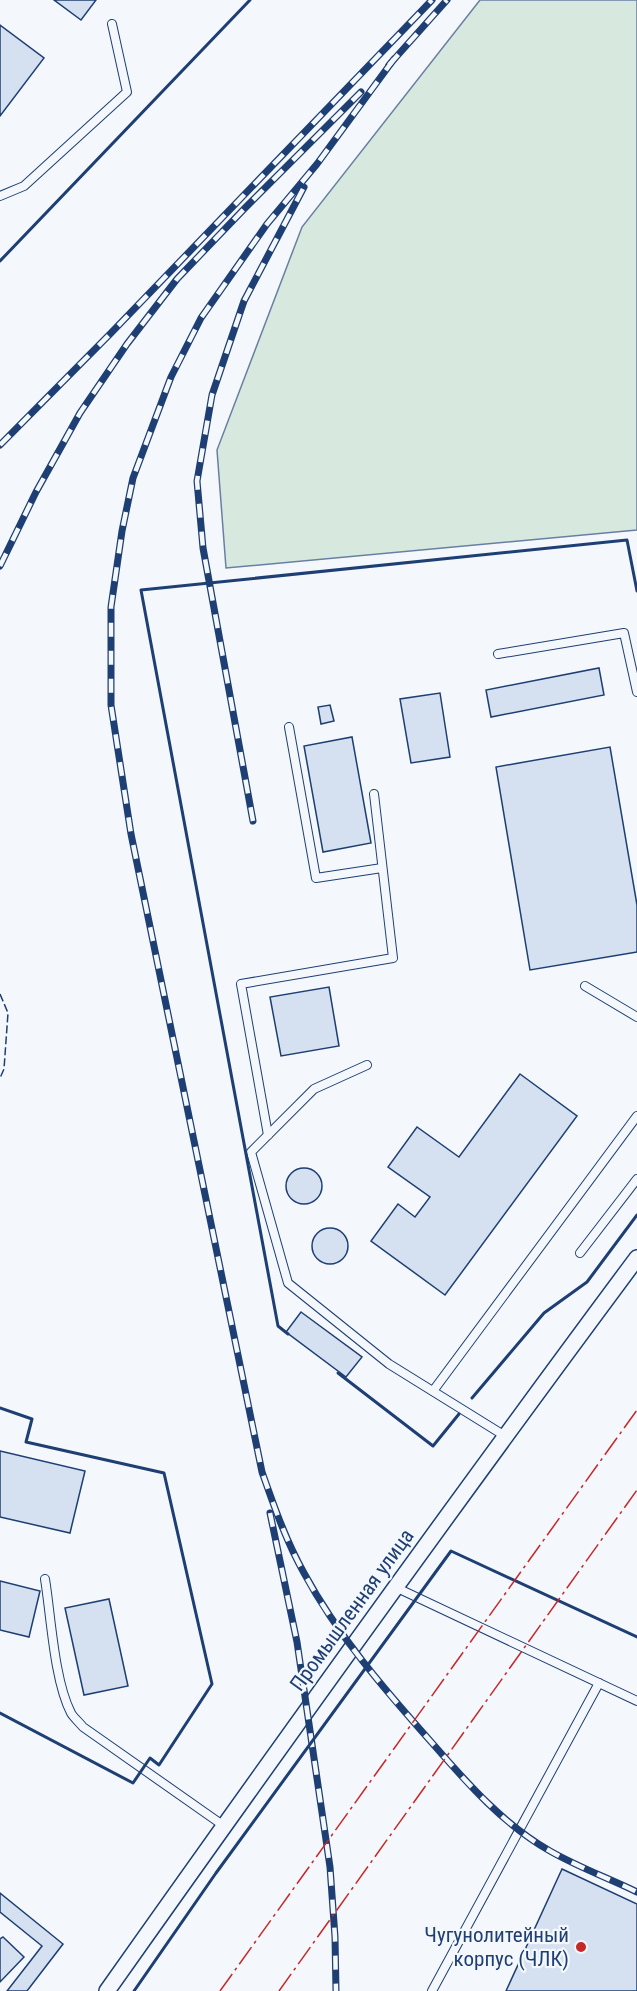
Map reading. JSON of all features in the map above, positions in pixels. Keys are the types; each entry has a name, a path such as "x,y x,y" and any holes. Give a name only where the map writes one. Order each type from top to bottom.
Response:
{"street":[{"name":"Промышленная улица","path":"107,1991 395,1587 637,1258"}],"lane":[{"path":"0,196 24,186 127,92 112,24"},
{"path":"498,654 624,633 637,692"},
{"path":"289,727 316,878 382,868"},
{"path":"268,1135 241,984 393,958 374,794"},
{"path":"585,986 637,1017"},
{"path":"368,1065 314,1089 251,1152 288,1283 389,1364 505,1436"},
{"path":"433,1391 637,1116"},
{"path":"580,1252 637,1179"},
{"path":"45,1579 58,1666 72,1715 83,1726 224,1826"},
{"path":"395,1587 637,1701"},
{"path":"432,1991 599,1683"}],"shaded area":[{"path":"480,0 637,0 637,530 226,568 217,450 302,227"}],"building":[{"path":"54,0 96,0 81,20"},
{"path":"0,25 44,58 0,116"},
{"path":"599,668 604,695 491,717 486,690"},
{"path":"440,693 450,757 411,763 400,699"},
{"path":"330,705 334,721 321,724 318,707"},
{"path":"352,737 371,843 323,852 304,746"},
{"path":"610,747 637,905 637,952 530,970 496,767"},
{"path":"329,987 339,1046 281,1056 270,997"},
{"path":"520,1074 577,1116 445,1295 371,1241 398,1204 415,1217 430,1197 388,1167 417,1127 459,1157"},
{"path":"304,1168 317,1173 322,1186 317,1199 304,1204 291,1199 286,1186 291,1173"},
{"path":"330,1228 343,1233 348,1246 343,1259 330,1264 317,1259 312,1246 317,1233"},
{"path":"301,1312 362,1357 346,1377 286,1332"},
{"path":"0,1451 85,1471 70,1533 0,1517"},
{"path":"0,1581 40,1591 29,1637 0,1630"},
{"path":"109,1599 128,1686 84,1695 65,1608"},
{"name":"Чугунолитейный корпус (ЧЛК)","path":"562,1869 637,1904 637,1991 506,1991"},
{"path":"0,1893 63,1944 27,1991 7,1991 42,1946 0,1912"},
{"path":"3,1937 24,1957 0,1982 0,1939"}],"railway":[{"path":"0,445 432,0"},
{"path":"389,65 447,0"},
{"path":"394,59 317,164 267,224 201,318 171,377 133,478 122,531 111,607 111,705 131,834 262,1472 286,1536 317,1596 347,1641 397,1703 473,1788 533,1841 571,1862 637,1892"},
{"path":"0,566 36,492 80,413 127,344 177,279 361,92"},
{"path":"253,821 203,548 197,481 212,395 244,301 304,187"},
{"path":"270,1513 297,1642 330,1867 336,1991"}],"fence":[{"path":"0,994 8,1013 4,1069 0,1078"}],"wall":[{"path":"0,261 250,0"},
{"path":"288,1334 278,1326 141,590 627,540 637,591"},
{"path":"472,1398 544,1313 587,1282 637,1215"},
{"path":"338,1373 433,1446 459,1414"},
{"path":"0,1408 32,1419 26,1442 164,1473 212,1684 159,1765 150,1758 133,1783 0,1713"},
{"path":"134,1991 216,1873 451,1551 637,1637"}],"power":[{"path":"220,1991 637,1410"},
{"path":"279,1991 637,1490"}],"place":[{"name":"Чугунолитейный корпус (ЧЛК)","path":"581,1947"}]}
